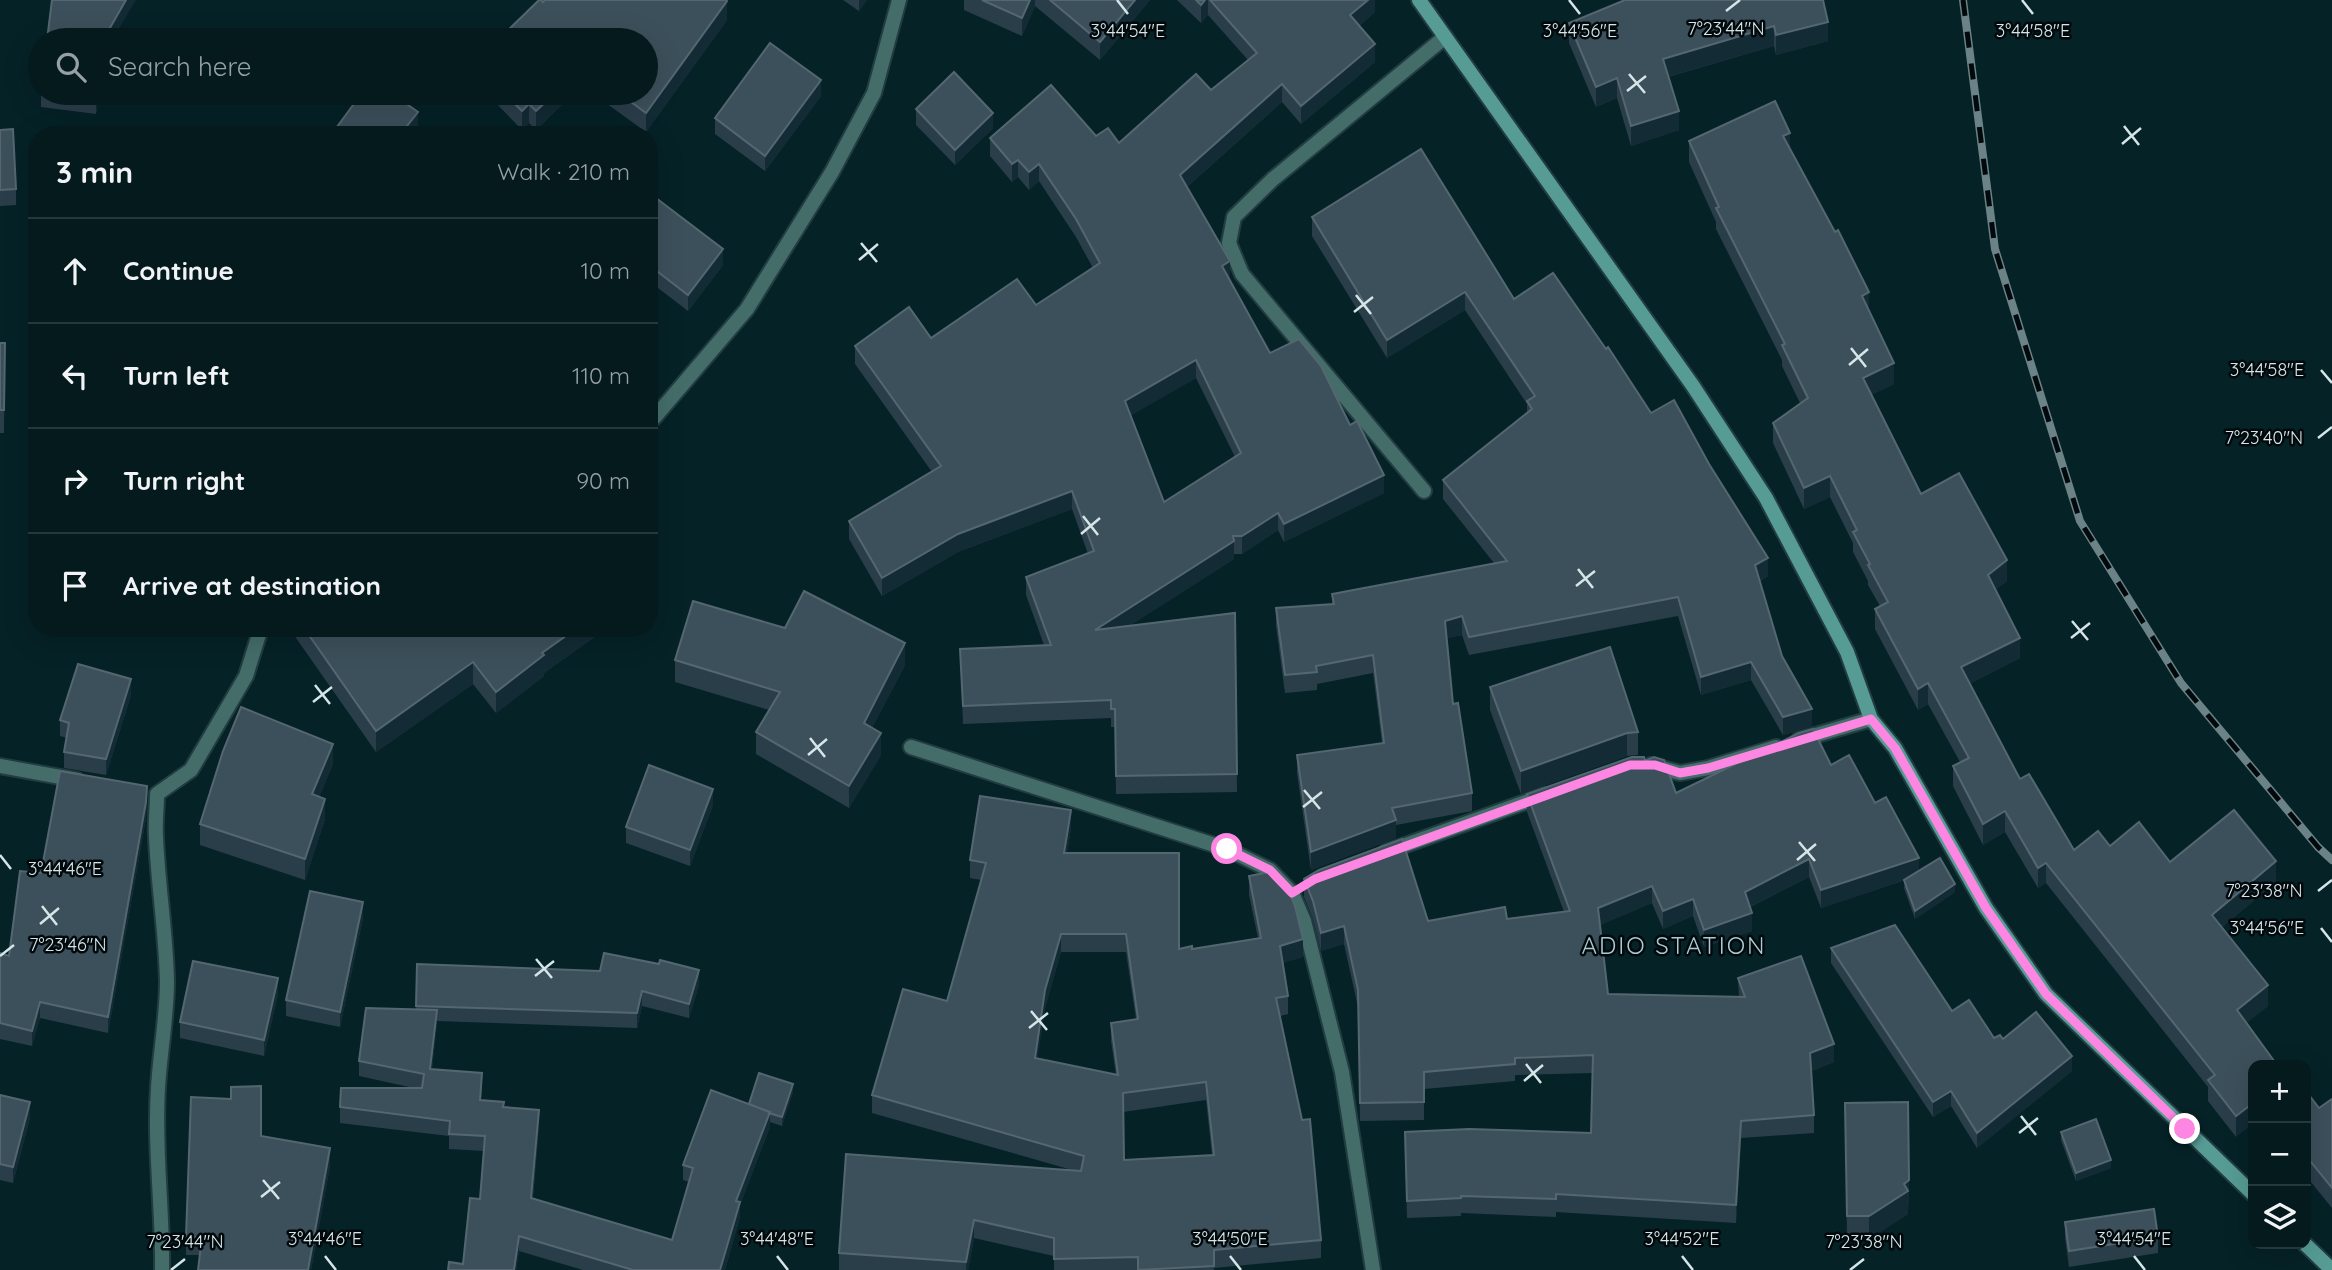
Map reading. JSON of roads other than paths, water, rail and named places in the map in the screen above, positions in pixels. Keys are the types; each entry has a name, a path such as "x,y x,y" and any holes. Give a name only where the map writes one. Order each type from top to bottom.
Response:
{"main road":[{"path":"1419,0 1685,375 1766,498 1847,652 1871,719 1895,748 1986,908 2046,994 2248,1189"},
{"path":"2310,1249 2332,1270"}],"street":[{"path":"658,413 747,309 832,172 874,93 899,0"},
{"path":"1423,492 1242,274 1229,243 1234,218 1273,179 1445,37"},
{"path":"162,1270 163,1240 157,1163 158,1087 167,982 163,909 151,793 191,770 246,676 258,637"},
{"path":"1642,765 1655,765 1680,773 1708,768 1871,719"},
{"path":"911,747 1227,849 1270,870 1297,889 1342,1072 1373,1270"},
{"path":"0,766 92,782"},
{"path":"1375,856 1553,792"}],"railway":[{"path":"1963,0 1995,249 2080,521 2181,683 2318,847 2332,860"}],"district":[{"name":"ADIO STATION","path":"1674,946"}]}
